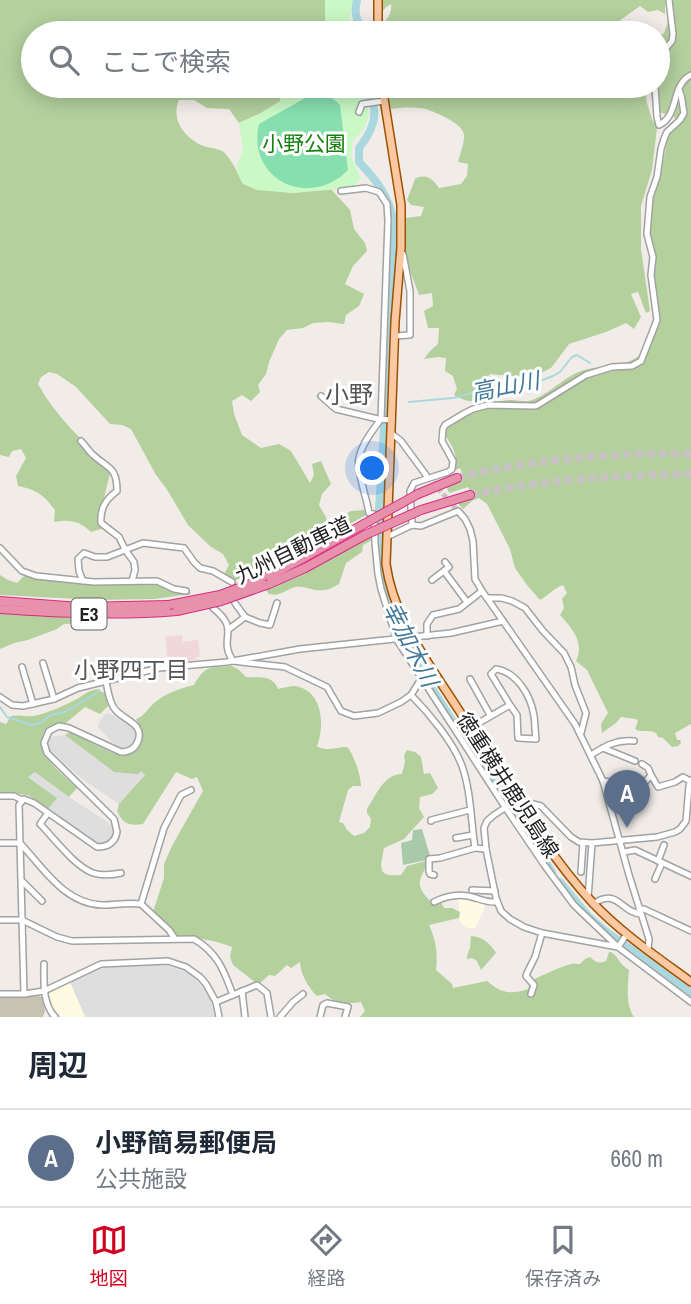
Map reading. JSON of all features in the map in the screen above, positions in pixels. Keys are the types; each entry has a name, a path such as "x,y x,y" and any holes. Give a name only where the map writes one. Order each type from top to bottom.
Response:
{"highway":[{"name":"九州自動車道","path":"0,601 80,607 169,605 265,582 418,494 457,478"},
{"name":"九州自動車道","path":"0,609 143,614 177,611 221,601 305,568 365,535 421,510 470,495"}],"main road":[{"path":"378,0 378,21"},
{"name":"徳重横井鹿児島線","path":"384,98 401,220 386,518 386,564 398,609 410,638 515,801 557,859 591,901 626,936 691,982"}],"street":[{"path":"669,0 673,34 670,43"},
{"path":"656,98 659,125 668,120 679,85 691,75"},
{"path":"412,525 411,485 448,472 454,465 442,441 445,425 473,409 488,405 537,406 586,375 612,367 632,366 641,360 656,320 651,275 653,257 647,234 650,197 657,177 664,139 684,113 678,90"},
{"path":"359,113 362,104 384,101"},
{"path":"341,191 366,188 379,192 387,204 381,419 366,441 358,471 369,513 386,518"},
{"path":"388,221 401,220"},
{"path":"394,336 410,335 410,290 401,247"},
{"path":"387,270 400,270"},
{"path":"321,396 336,409 392,420"},
{"path":"391,433 401,441 426,475"},
{"path":"81,440 117,478 117,491 101,509 101,523 119,537 134,562 132,581"},
{"path":"387,537 412,525 421,526 458,511 465,519 473,541 475,579 580,733 603,781 649,939 648,950"},
{"path":"376,515 375,543 381,589 398,639 422,677 558,885 574,905 619,946 691,1002"},
{"path":"83,581 78,559 84,554 107,557 143,543 184,548 200,568 213,571 232,582"},
{"path":"0,548 22,571 36,576 83,581 157,581 186,591"},
{"path":"432,580 449,567 445,562"},
{"path":"444,571 467,602"},
{"path":"427,636 427,624 433,615 455,610 482,592"},
{"path":"487,598 501,598 524,608 564,653 586,713 580,733"},
{"path":"235,603 245,617 270,625 277,603"},
{"path":"213,608 225,620 229,629 227,650 233,661"},
{"path":"229,629 245,617"},
{"path":"0,697 17,706 33,704 54,699 78,688 159,668 451,633 503,621"},
{"path":"233,661 285,667 327,687 341,711 354,716 378,713 411,695 422,677 431,671"},
{"path":"43,663 54,699"},
{"path":"22,667 33,704"},
{"path":"496,669 504,670 518,680 526,693 534,715 536,739 518,738 517,715 510,705 491,674 496,669"},
{"path":"470,679 490,715"},
{"path":"0,796 27,800 97,847 113,842 117,836 114,820 47,753 44,743 49,731 59,726 121,752 136,745 139,731 135,724 113,708 106,682"},
{"path":"411,695 428,712 460,762 466,782 475,848"},
{"path":"470,728 510,705"},
{"path":"591,755 611,743 634,741"},
{"path":"603,748 648,768 658,787 683,777 691,780 689,822 666,836 583,843 571,837 541,806 515,801 487,821 484,828 497,902 510,919 542,933 619,946"},
{"path":"603,781 624,784 635,790 651,775"},
{"path":"141,904 164,828 181,795 191,790"},
{"path":"22,800 19,805 24,994"},
{"path":"431,821 470,810"},
{"path":"48,813 40,824 78,864 95,874 121,873"},
{"path":"456,838 473,835"},
{"path":"0,843 20,843 64,891 81,901 102,905 141,904 175,939"},
{"path":"581,872 583,843"},
{"path":"592,843 591,901 612,898 635,914 644,909 691,931"},
{"path":"655,879 664,845"},
{"path":"434,875 429,872 429,859 475,848 486,849"},
{"path":"624,852 635,850 691,876"},
{"path":"574,857 582,857"},
{"path":"21,880 42,901"},
{"path":"472,890 495,891"},
{"path":"433,902 460,895 497,902"},
{"path":"0,920 22,919 57,937 72,941 194,939 219,961 233,995"},
{"path":"531,994 534,985 526,976 542,933"},
{"path":"619,946 626,936"},
{"path":"0,994 44,991 101,964 168,961 186,967 200,977 212,992 219,1017"},
{"path":"44,964 44,991 52,1016"},
{"path":"216,1002 257,985 267,993 271,1017"},
{"path":"242,991 245,1017"},
{"path":"280,1017 303,994"},
{"path":"320,1017 327,1003 348,1007 345,1017"}],"shaded area":[{"path":"182,635 183,642 198,640 200,657 196,657 196,660 168,663 165,637"},
{"path":"106,713 119,717 133,727 136,734 132,745 123,749 117,748 98,727"},
{"path":"65,735 114,772 141,771 145,775 119,804 86,782 49,751 48,737"},
{"path":"35,771 109,823 114,831 109,841 95,843 48,809 57,798 28,776"},
{"path":"458,896 486,902 475,928 465,927 460,922"},
{"path":"165,965 189,973 199,982 210,998 215,1017 85,1017 70,982 106,967"},
{"path":"70,982 85,1017 62,1017 51,1003 49,994"},
{"path":"42,997 45,1011 43,1017 0,1017 0,998"}],"green space":[{"path":"0,0 325,0 325,21 21,21 21,98 281,98 281,101 261,113 239,123 229,109 207,108 194,100 179,100 178,120 184,132 195,141 225,153 243,184 292,193 331,189 350,210 354,229 365,243 367,251 353,266 345,284 364,294 359,306 346,315 344,324 313,323 303,328 287,330 279,339 266,374 258,385 260,392 251,401 242,395 232,401 234,414 242,435 261,448 279,444 291,451 310,483 314,475 312,464 321,461 331,484 322,494 319,505 328,521 334,521 351,511 364,510 366,515 279,563 226,584 224,574 229,565 223,554 211,547 188,525 131,429 110,424 76,387 57,374 49,372 41,377 38,384 45,396 71,428 111,466 104,502 104,528 91,532 74,522 54,522 55,510 47,500 35,491 18,486 16,476 26,458 21,449 12,451 9,457 0,455"},
{"path":"325,0 353,0 350,21 325,21"},
{"path":"382,0 665,0 665,14 658,10 648,12 640,6 619,21 385,21 391,4 379,16"},
{"path":"670,0 691,0 691,724 675,733 681,743 672,747 656,733 635,729 638,721 636,719 621,717 602,733 601,724 608,713 587,670 576,661 578,642 560,615 564,608 562,599 567,593 563,585 540,600 515,568 510,549 487,504 479,498 463,509 456,501 473,496 468,487 449,493 446,485 464,477 460,468 453,471 456,457 445,435 451,421 463,414 497,402 532,400 580,371 618,365 632,360 643,351 654,315 648,274 652,252 646,234 651,188 662,167 669,133 678,122 671,113 654,110 652,98 670,98"},
{"name":"小野公園","path":"280,98 365,98 369,113 365,128 353,141 351,156 361,179 352,188 292,193 257,190 243,184 237,172 243,151 239,123 280,101"},
{"path":"305,98 332,98 340,105 348,170 332,182 316,187 299,188 284,183 271,173 262,160 257,143 259,124"},
{"path":"385,98 646,98 657,128 652,170 641,206 641,249 650,311 646,313 638,292 631,294 641,317 634,329 626,323 569,344 551,368 531,378 490,374 483,382 490,389 478,400 469,401 454,395 457,389 453,376 445,371 446,358 424,359 438,344 439,328 428,328 424,311 433,306 432,293 419,295 406,260 405,218 421,216 424,207 411,205 407,200 415,179 429,178 439,188 461,184 467,176 468,164 458,162 464,134 453,122 441,115 426,109 392,109"},
{"path":"374,534 374,539 363,545 362,552 346,563 339,584 334,587 320,590 295,587 276,595 269,594 265,589"},
{"path":"0,575 17,583 24,576 84,583 155,583 166,590 189,590 191,594 154,599 98,600 0,595"},
{"path":"0,612 85,619 87,623 64,624 57,629 0,649"},
{"path":"232,666 246,677 269,679 278,689 295,686 311,694 320,710 321,729 317,746 327,749 347,747 358,772 361,786 353,786 348,790 339,822 354,836 364,833 370,827 371,819 367,809 385,781 402,774 407,750 421,757 424,774 430,773 438,788 432,794 420,797 419,808 424,817 404,839 384,848 381,864 382,871 386,874 401,875 407,866 425,861 427,865 420,880 423,892 430,901 439,899 444,908 460,912 459,918 429,925 436,947 436,970 453,988 487,981 506,992 522,991 528,989 535,979 566,966 580,964 590,957 597,962 606,961 611,952 629,970 628,1000 634,1017 360,1017 365,1011 361,1002 333,1000 325,994 317,996 306,980 300,962 291,968 287,965 275,976 269,975 256,983 233,965 230,957 232,947 205,939 177,937 153,912 164,878 164,864 203,791 197,777 192,779 176,772 143,824 130,824 119,815 119,804 145,775 141,771 138,774 114,772 65,735 70,732 116,754 129,753 140,745 142,738 136,719 153,704 167,694 194,685 209,668"},
{"path":"99,689 105,693 108,706 100,714 85,707 66,723 49,727 43,735 43,750 47,757 77,788 69,797 35,772 28,777 57,798 48,809 28,795 0,792 0,722 6,724 11,716 35,716 47,712"},
{"path":"422,829 431,859 403,865 401,843 412,840 413,830"},
{"path":"471,936 486,941 496,953 481,970 477,961 467,959"}],"waterway":[{"name":"幸加木川","path":"357,0 358,21"},
{"name":"幸加木川","path":"371,98 374,120 359,148 359,162 382,190 394,223 379,509 384,586 404,643 552,872"},
{"name":"高山川","path":"409,402 453,398 492,388 529,385 560,372 572,357 577,355 590,363"},
{"path":"0,707 7,717 32,725 51,715 65,712 100,691"},
{"name":"幸加木川","path":"560,882 588,916 604,930 691,993"}],"tunnel":[{"path":"457,478 573,458 691,454"},
{"path":"470,495 580,479 691,474"},
{"path":"428,477 458,511"}],"place":[{"name":"小野簡易郵便局","path":"627,828"}],"district":[{"name":"小野","path":"349,394"},
{"name":"小野四丁目","path":"131,669"}]}
